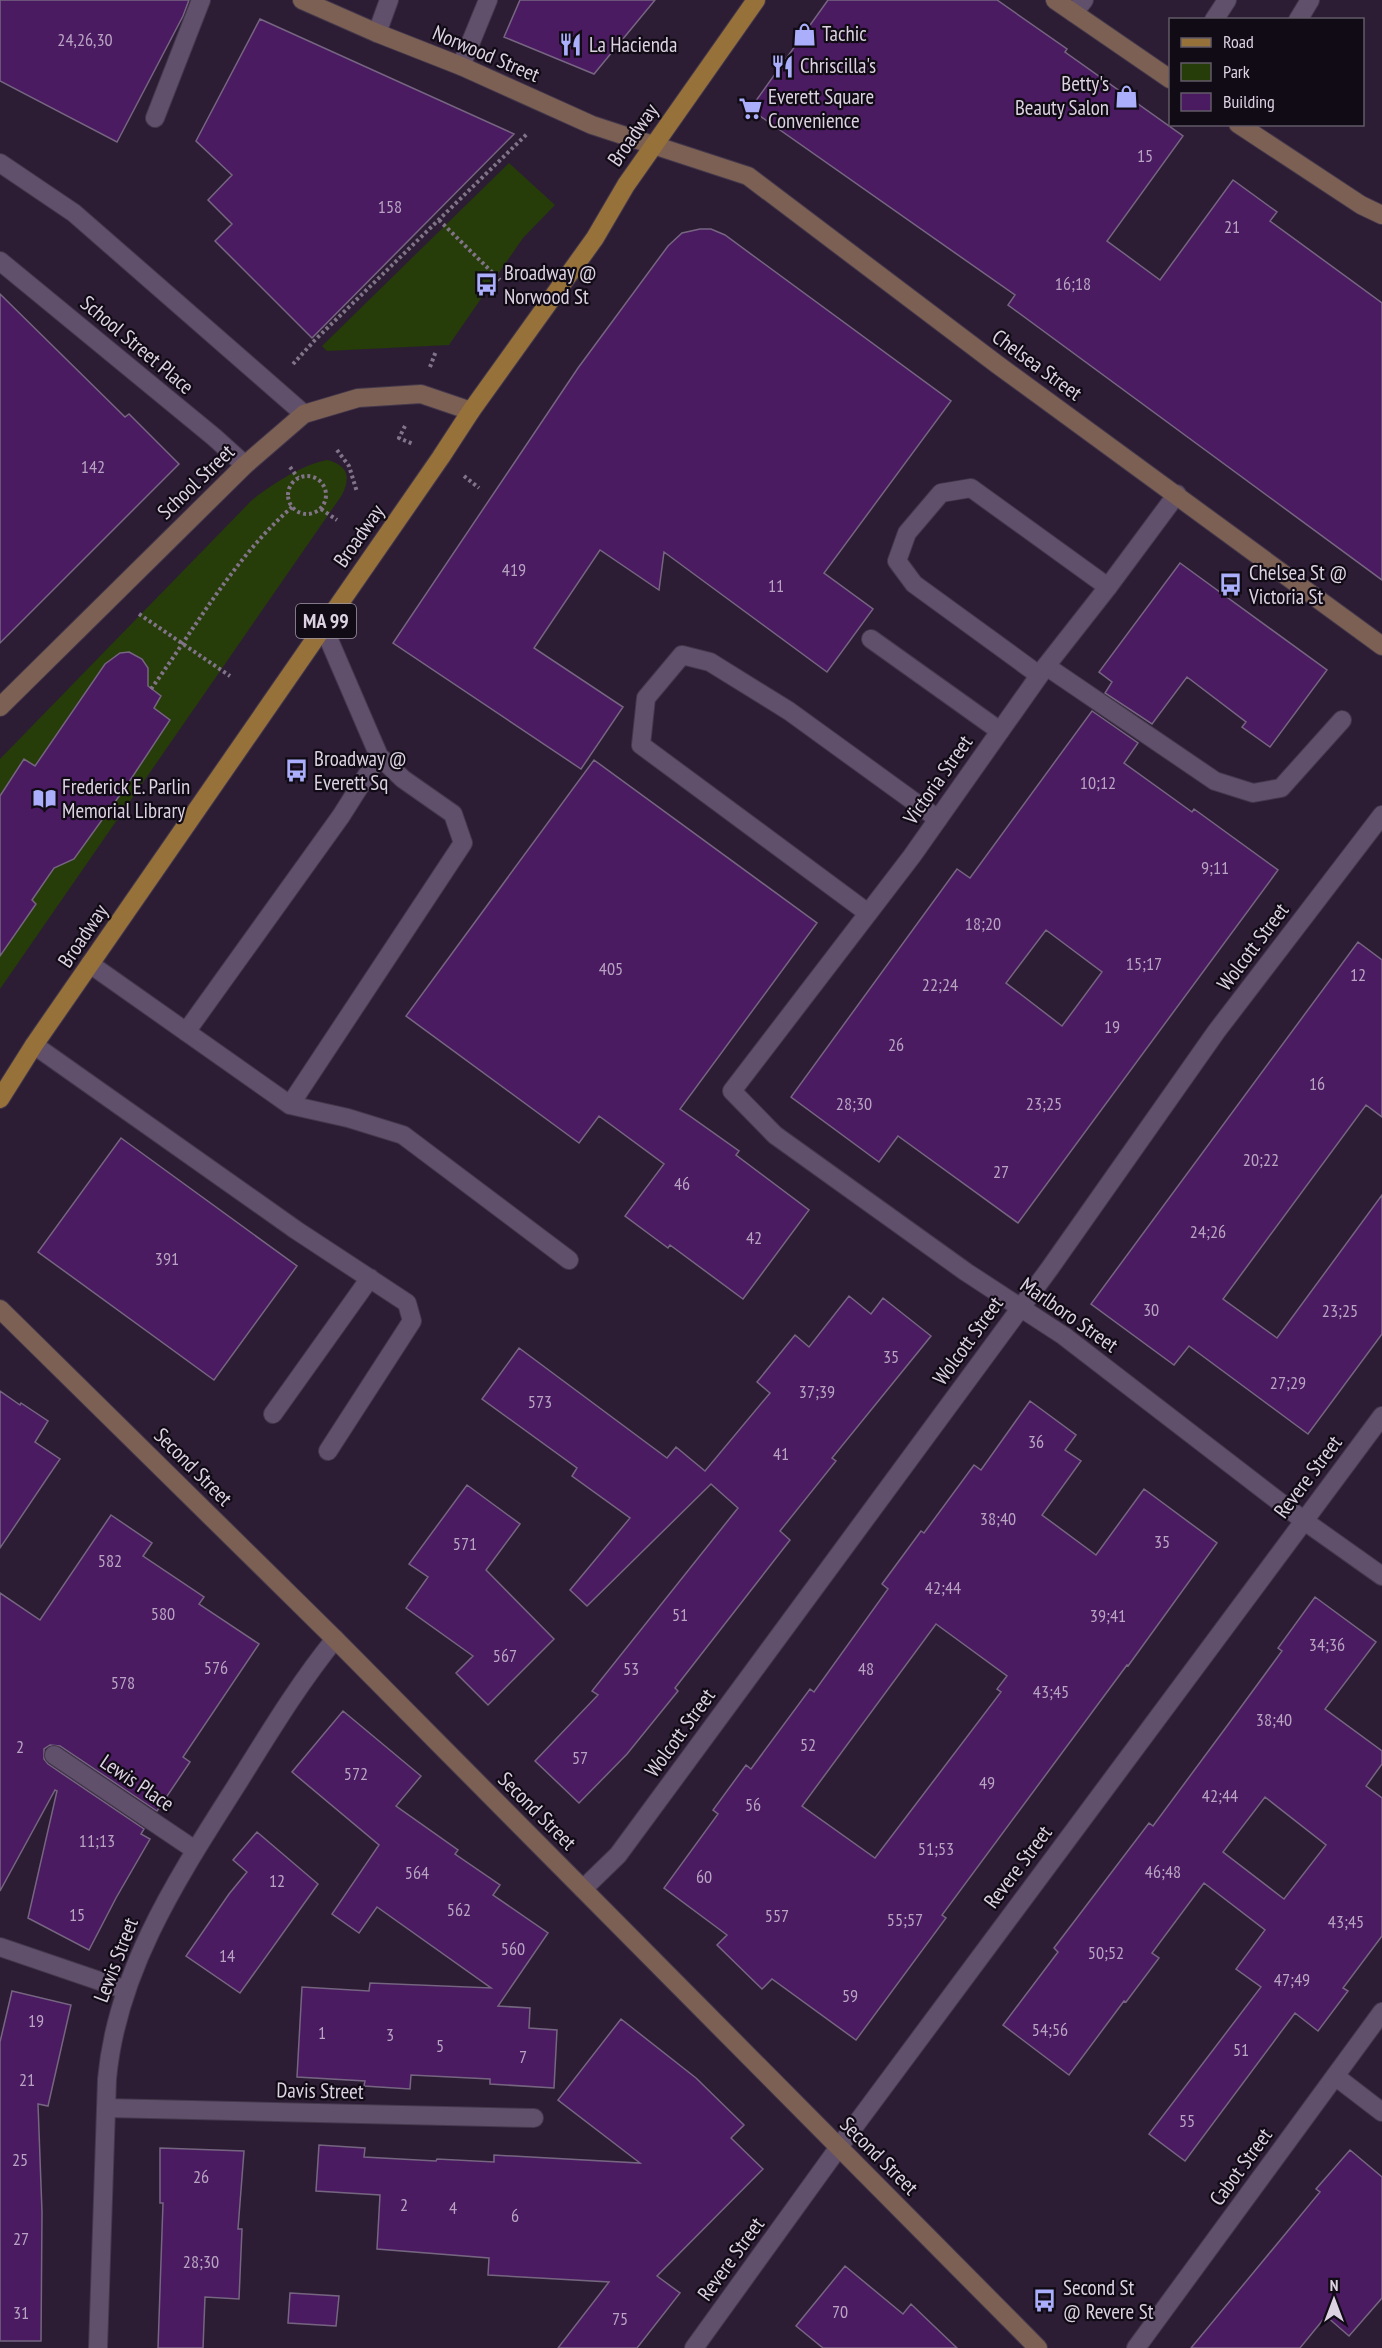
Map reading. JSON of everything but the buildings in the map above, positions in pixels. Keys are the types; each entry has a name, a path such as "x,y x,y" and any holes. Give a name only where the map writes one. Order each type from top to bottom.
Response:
{"main road":[{"name":"Norwood Street","path":"302,0 461,66 592,125 653,145"},
{"name":"Broadway","path":"0,1099 90,964 471,411 595,238 653,145 756,0"},
{"path":"1054,0 1079,7 1169,78"},
{"path":"1241,126 1361,205 1382,215"},
{"name":"Chelsea Street","path":"653,145 748,176 998,365 1382,646"},
{"name":"School Street","path":"0,707 244,465 304,414 358,398 421,394 471,411"},
{"name":"Second Street","path":"0,1310 335,1639 1038,2348"}],"street":[{"path":"154,118 201,0"},
{"path":"377,33 389,0"},
{"path":"461,66 488,0"},
{"path":"1215,18 1227,0"},
{"path":"1299,18 1310,0"},
{"path":"0,163 74,213 304,414"},
{"name":"School Street Place","path":"0,261 244,465"},
{"path":"1108,587 971,488 941,493 907,533 897,561 914,585 1215,781 1253,793 1281,788 1342,720"},
{"name":"Victoria Street","path":"732,1090 868,913 938,819 1042,670 1108,587 1177,494"},
{"path":"290,1105 463,843 453,814 403,779 379,756 323,626"},
{"path":"871,639 1000,731"},
{"path":"868,913 641,746 646,698 682,655 710,662 789,711 938,819"},
{"path":"186,1032 341,816 379,756"},
{"name":"Wolcott Street","path":"583,1889 623,1849 1019,1309 1216,1032 1382,815"},
{"path":"90,964 290,1105 348,1118 403,1135 569,1260"},
{"path":"34,1046 296,1230 407,1303 412,1321 328,1451"},
{"name":"Marlboro Street","path":"732,1090 775,1135 1019,1309 1064,1336 1303,1520 1382,1576"},
{"path":"273,1414 370,1278"},
{"name":"Revere Street","path":"694,2348 839,2147 1382,1416"},
{"name":"Lewis Street","path":"98,2348 105,2108 109,2058 126,1990 157,1917 195,1850 304,1678 335,1639"},
{"name":"Lewis Place","path":"54,1755 195,1850"},
{"path":"0,1947 126,1990"},
{"name":"Cabot Street","path":"1136,2348 1382,2012"},
{"path":"1335,2076 1382,2112"},
{"name":"Davis Street","path":"105,2108 534,2118"}],"path":[{"path":"287,372 315,340 528,133"},
{"path":"439,220 500,280"},
{"path":"338,450 349,466 357,492"},
{"path":"291,467 298,478"},
{"path":"308,476 318,479 325,488 326,499 321,509 311,514 301,513 291,507 288,496 290,486 298,478 308,476"},
{"path":"151,689 254,544 291,507"},
{"path":"321,509 338,520"},
{"path":"133,610 230,676"}],"green space":[{"path":"509,163 555,205 523,238 449,345 327,351 322,346"},
{"path":"327,460 339,465 346,473 345,489 342,495 0,989 0,759 252,500 298,470"}],"place":[{"name":"Tachic","path":"804,34"},
{"name":"La Hacienda","path":"571,45"},
{"name":"Chriscilla's","path":"782,66"},
{"name":"Betty's Beauty Salon","path":"1127,96"},
{"name":"Everett Square Convenience","path":"750,109"},
{"name":"Broadway @ Norwood St","path":"486,285"},
{"name":"Chelsea St @ Victoria St","path":"1231,585"},
{"name":"Broadway @ Everett Sq","path":"296,771"},
{"name":"Frederick E. Parlin Memorial Library","path":"44,799"},
{"name":"Second St @ Revere St","path":"1045,2300"}]}
